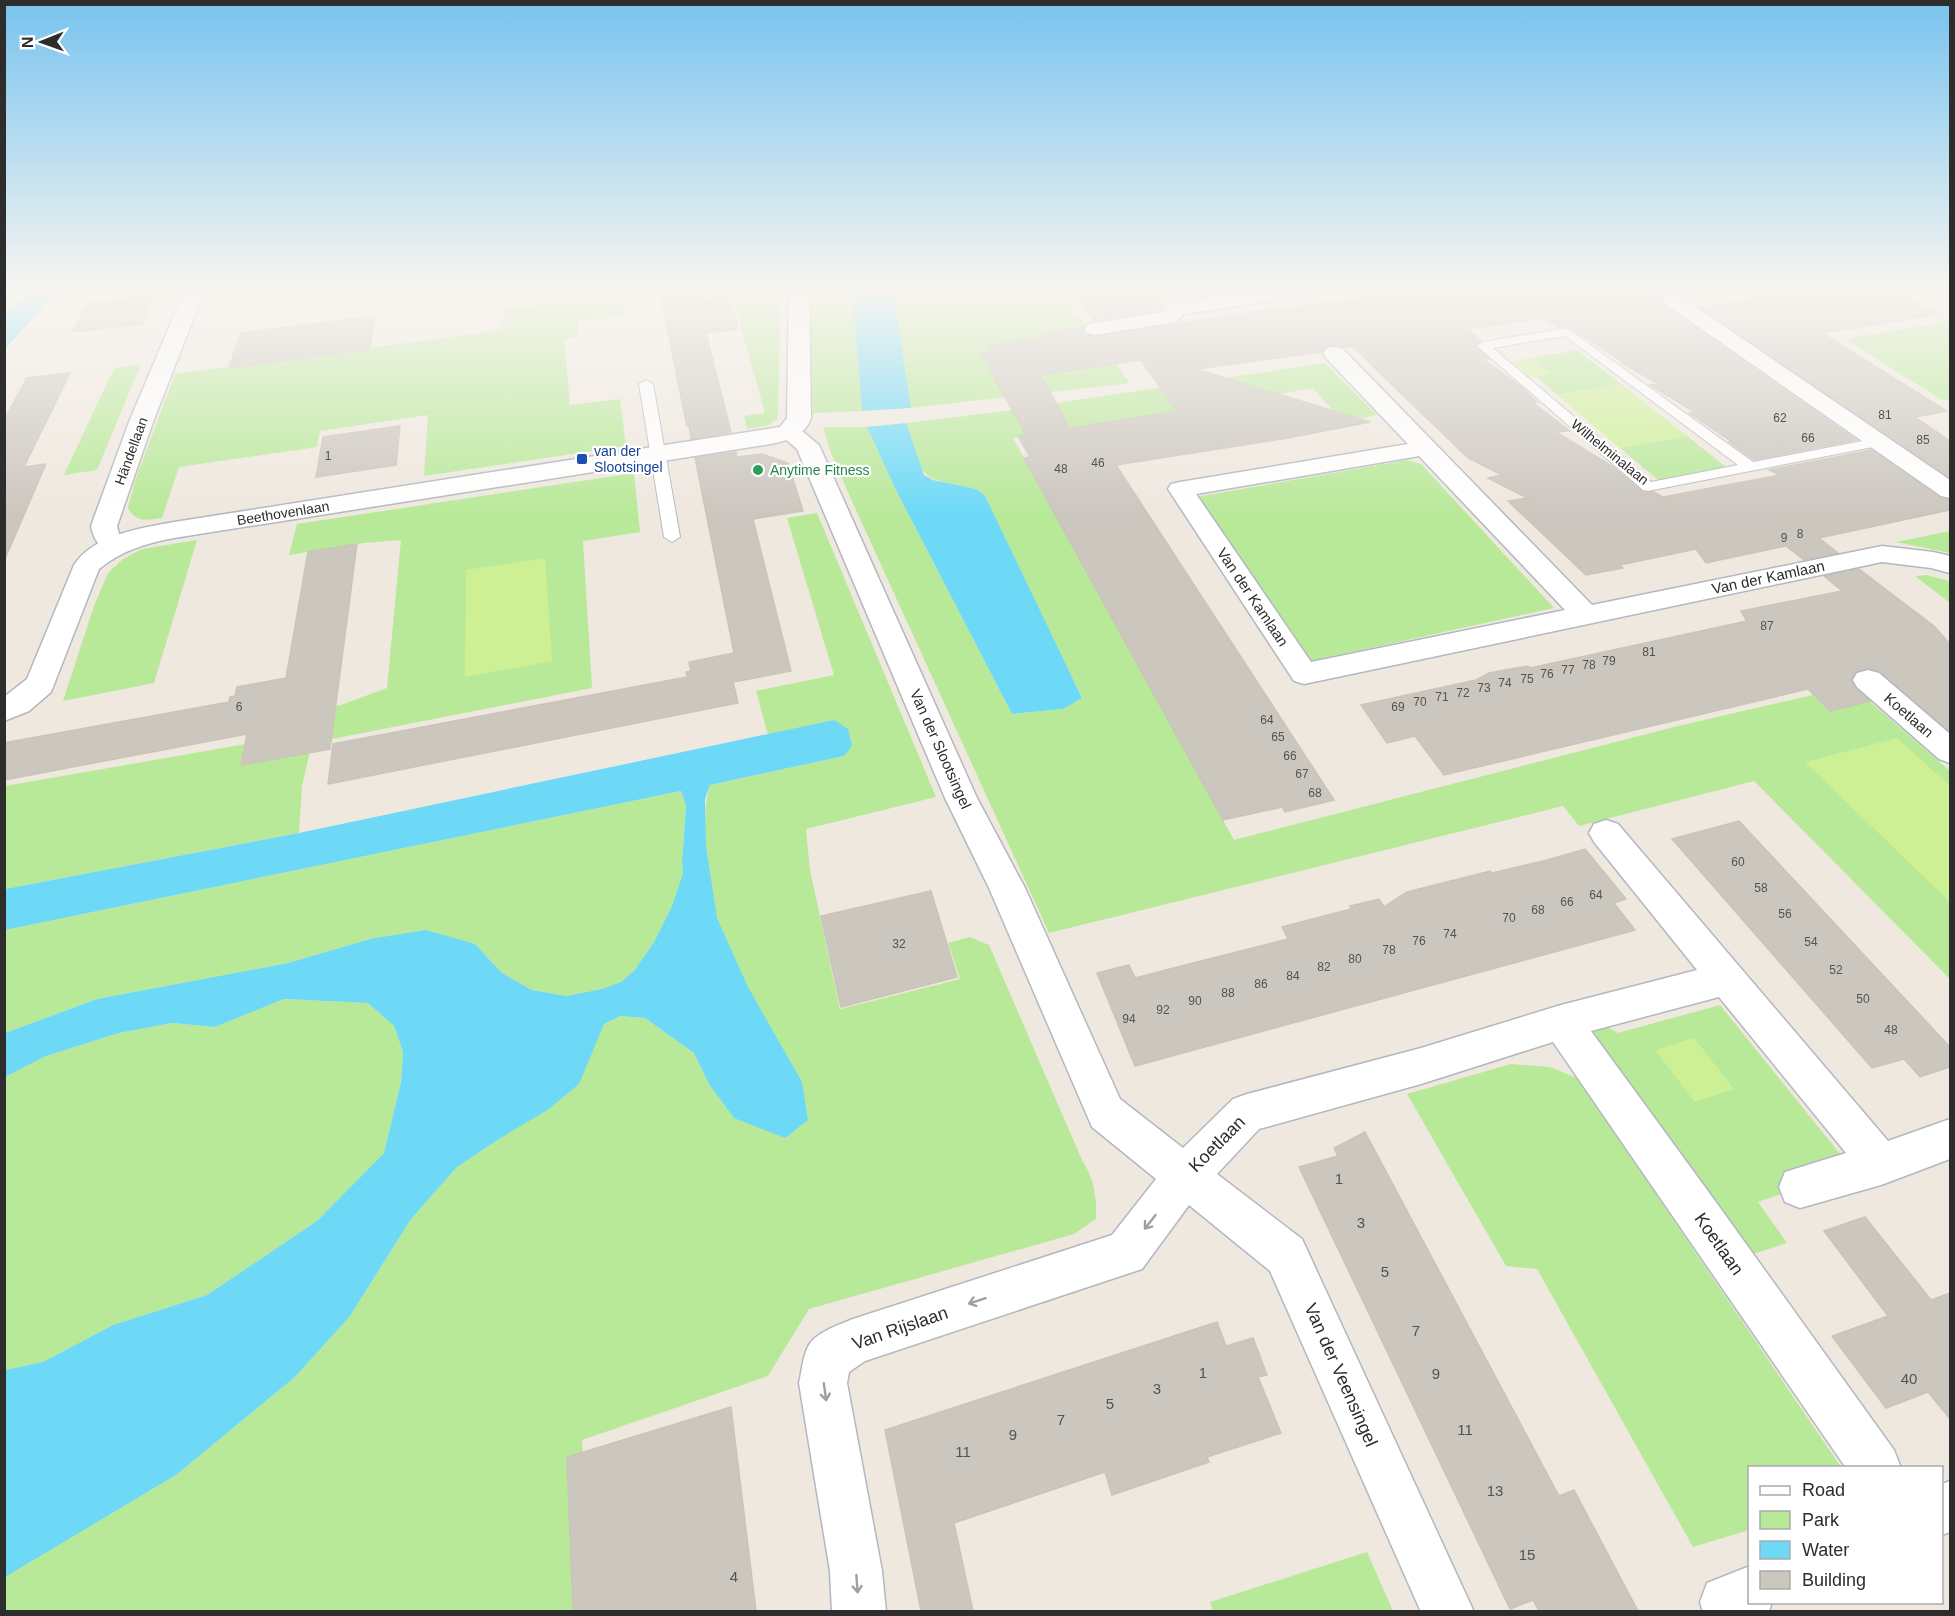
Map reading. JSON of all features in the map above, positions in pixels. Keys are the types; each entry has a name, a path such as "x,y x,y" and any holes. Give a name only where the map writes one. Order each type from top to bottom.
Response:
{"street":[{"name":"Händellaan","path":"115,545 106,536 104,526 164,364"},
{"path":"789,432 797,425 799,418 799,364"},
{"path":"1345,364 1585,615"},
{"path":"1766,364 1950,491"},
{"name":"Beethovenlaan","path":"4,710 18,703 40,685 87,565 102,551 140,536 771,437 789,432"},
{"name":"Van der Slootsingel","path":"789,432 807,445 962,798 1004,882 1106,1113 1185,1176"},
{"name":"Van der Kamlaan","path":"1425,448 1180,489 1304,674 1882,554 1933,560 1950,565"},
{"name":"Koetlaan","path":"1868,680 1950,751"},
{"path":"1606,833 1881,1164"},
{"name":"Koetlaan","path":"1185,1176 1247,1113 1420,1066 1561,1022 1727,978"},
{"name":"Koetlaan","path":"1561,1022 1875,1466"},
{"path":"1800,1187 1881,1164 1950,1139"},
{"name":"Van Rijslaan","path":"859,1611 856,1571 823,1383 828,1358 853,1342 1126,1253 1185,1176"},
{"name":"Van der Veensingel","path":"1185,1176 1286,1256 1448,1611"}],"lane":[{"name":"Wilhelminalaan","path":"1505,364 1648,487 1878,442"},
{"name":"Wilhelminalaan","path":"1611,364 1749,467"},
{"path":"646,384 672,537"}],"green space":[{"path":"141,364 97,470 64,475 114,368"},
{"path":"247,364 566,364 570,405 620,399 626,446 424,476 428,415 320,431 317,447 179,467 162,518 147,520 135,516 128,508 135,481 175,374"},
{"path":"751,364 779,364 777,419 769,425 747,429 744,416 765,413"},
{"path":"811,364 858,364 862,411 813,413"},
{"path":"904,364 1116,364 1130,383 911,408"},
{"path":"1326,364 1377,415 1343,422 1313,388 1013,438 1234,840 1678,726 1852,686 1950,771 1950,979 1754,781 1579,826 1563,806 1049,933 851,499 831,453 823,427 867,427 896,490 1012,714 1063,709 1082,697 976,489 943,482 925,473 916,456 906,423"},
{"path":"1516,364 1540,364 1551,374 1530,377"},
{"path":"1539,364 1596,364 1621,384 1557,395 1536,376 1550,374"},
{"path":"1885,364 1950,364 1950,399 1942,400"},
{"path":"1621,384 1687,436 1620,448 1557,395"},
{"path":"1687,436 1726,467 1658,480 1620,448"},
{"path":"1407,460 1421,464 1554,608 1307,662 1196,497"},
{"path":"634,473 640,532 583,541 592,688 332,739 311,747 302,786 299,833 5,889 5,786 246,744 285,716 341,705 387,688 401,540 364,543 289,555 297,524"},
{"path":"817,513 936,797 806,829 810,870 840,1009 960,979 948,943 970,937 989,945 1092,1181 1096,1219 1074,1234 809,1309 768,1376 582,1440 591,1611 5,1611 4,1577 176,1475 295,1377 350,1316 411,1219 457,1167 499,1139 597,1038 604,1024 620,1016 645,1018 694,1053 709,1084 748,987 720,928 713,906 705,832 705,814 710,785 844,756 834,720 768,735 756,691 834,675 787,518"},
{"path":"1950,531 1950,553 1896,542"},
{"path":"197,540 154,683 63,701 94,606 108,573 123,559 142,549"},
{"path":"545,558 552,661 465,677 466,570"},
{"path":"1926,575 1950,581 1950,603 1915,576"},
{"path":"1897,738 1950,786 1950,902 1805,762"},
{"path":"681,791 686,806 683,873 672,906 654,942 634,971 621,982 602,989 566,996 532,990 502,973 475,944 370,939 288,963 97,999 5,1033 5,930"},
{"path":"284,999 368,1003 394,1026 403,1052 401,1082 384,1153 317,1221 207,1295 113,1325 43,1362 5,1370 5,1077 46,1056 119,1033 172,1023 215,1027"},
{"path":"1720,1005 1853,1170 1758,1202 1787,1243 1744,1257 1574,1029 1586,1015 1618,1033"},
{"path":"1694,1038 1734,1089 1695,1102 1655,1050"},
{"path":"1511,1064 1550,1067 1577,1078 1840,1466 1748,1466 1748,1530 1693,1547 1537,1269 1506,1266 1407,1094"},
{"path":"1367,1552 1393,1611 1213,1611 1210,1602"}],"water":[{"path":"858,364 904,364 911,408 862,411"},
{"path":"906,423 924,475 933,480 976,489 985,496 1082,698 1063,709 1012,714 896,490 867,427"},
{"path":"834,720 848,729 852,746 844,756 710,785 705,799 706,846 717,918 748,987 802,1082 808,1120 785,1138 734,1118 709,1084 694,1053 645,1018 620,1016 604,1024 579,1084 549,1109 457,1167 411,1219 350,1316 295,1377 176,1475 5,1577 5,1370 43,1362 113,1325 207,1295 317,1221 384,1153 401,1082 403,1052 394,1026 368,1003 284,999 215,1027 172,1023 119,1033 46,1056 5,1077 5,1033 97,999 288,963 370,939 426,930 475,944 502,973 532,990 566,996 602,989 621,982 634,971 654,942 672,906 683,873 686,806 681,791 5,930 5,889 299,833"}],"building":[{"path":"230,364 256,364 229,368"},
{"path":"674,364 714,364 731,432 691,439 689,425 687,426"},
{"path":"987,364 1111,364 1040,375 1070,428 1177,411 1144,364 1230,364 1196,369 1370,422 1288,438 1116,465 1334,800 1285,812 1282,807 1223,820 1024,458 1030,457 1018,436 1026,435"},
{"path":"1371,364 1490,364 1520,386 1537,402 1532,402 1570,431 1556,432 1612,466 1643,492 1654,492 1663,497 1780,475 1769,470 1871,450 1940,498 1950,500 1950,510 1819,538 1838,553 1804,560 1786,546 1706,563 1696,549 1620,565 1623,568 1586,575 1508,501 1527,498 1488,478 1502,475 1468,458"},
{"path":"1624,364 1748,364 1856,440 1754,460 1689,413 1695,412 1650,385 1659,384"},
{"path":"1783,364 1872,364 1947,411 1915,417 1950,441 1950,478"},
{"path":"70,373 24,467 46,464 4,561 4,420 27,378"},
{"path":"400,426 396,465 316,477 323,437"},
{"path":"736,452 737,457 762,454 788,463 803,511 753,519 791,671 733,682 738,703 328,784 333,744 687,677 686,672 691,671 689,662 734,653 695,458"},
{"path":"357,544 330,749 241,765 247,734 4,780 4,743 229,702 230,697 235,696 237,687 286,678 308,552"},
{"path":"1859,569 1934,626 1950,644 1950,731 1880,671 1867,668 1855,672 1851,681 1856,689 1870,701 1830,711 1808,689 1444,775 1415,736 1387,743 1361,705 1476,680 1489,673 1528,666 1530,668 1747,621 1741,611 1842,591 1824,576"},
{"path":"1739,821 1950,1047 1950,1067 1920,1077 1904,1059 1872,1068 1672,839"},
{"path":"1585,849 1626,899 1614,903 1635,930 1135,1066 1097,973 1129,965 1135,978 1288,939 1282,927 1351,909 1350,906 1379,899 1384,907 1407,892"},
{"path":"931,891 957,977 841,1007 821,916"},
{"path":"1365,1132 1559,1496 1574,1490 1638,1611 1539,1611 1533,1600 1510,1609 1299,1167 1338,1156 1334,1148"},
{"path":"1865,1217 1931,1300 1950,1293 1950,1419 1928,1392 1886,1408 1832,1336 1888,1316 1824,1231"},
{"path":"1217,1322 1226,1346 1253,1338 1267,1375 1258,1377 1281,1433 1207,1457 1209,1462 1112,1495 1105,1472 954,1523 973,1611 921,1611 885,1430"},
{"path":"731,1407 756,1611 573,1611 567,1457"}],"place":[{"name":"van der Slootsingel","path":"582,459"},
{"name":"Anytime Fitness","path":"758,470"}]}
